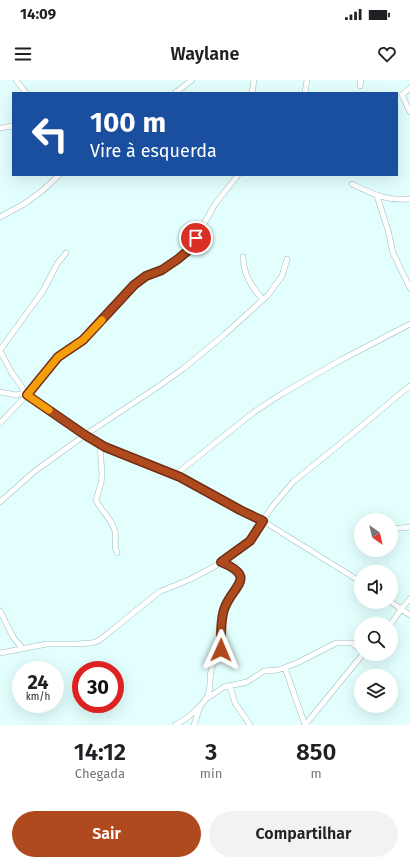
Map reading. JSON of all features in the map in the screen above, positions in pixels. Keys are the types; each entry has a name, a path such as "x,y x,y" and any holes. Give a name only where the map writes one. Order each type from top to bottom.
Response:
{"street":[{"path":"16,80 25,92"},
{"path":"177,92 192,80"},
{"path":"252,92 254,80"},
{"path":"306,92 307,80"},
{"path":"360,86 361,80"},
{"path":"410,88 402,95 410,112"},
{"path":"0,128 12,126"},
{"path":"0,217 24,204 42,191 58,176"},
{"path":"0,422 58,357 83,340 134,285 146,276 162,270 190,249 216,204 237,176"},
{"path":"352,184 377,196 389,199 410,199"},
{"path":"377,196 388,230 392,253 410,288"},
{"path":"66,253 57,264 43,291 0,350 12,373 26,394 100,444 117,453 175,475 194,484 263,521 354,578"},
{"path":"243,257 243,264 252,285 263,300"},
{"path":"0,502 35,471 184,368 224,335 263,300 276,286 282,276 287,259"},
{"path":"175,475 254,412 283,393 341,360 410,324"},
{"path":"0,653 47,644 86,644 98,641 159,592 191,579 221,562 250,541 271,508 293,482 410,386"},
{"path":"0,392 16,395 26,394"},
{"path":"100,444 102,475 96,500 114,528 116,538 115,550 117,553"},
{"path":"398,528 410,527"},
{"path":"175,725 193,712 205,700 209,692 212,667 221,650 221,632 224,607 239,586 241,578 238,571 221,562"},
{"path":"396,617 410,599"},
{"path":"398,607 410,616"},
{"path":"0,611 13,637 22,648"},
{"path":"205,700 224,687 247,682 264,671 285,668 336,643 352,643 354,645"},
{"path":"285,668 305,725 310,722 358,661"},
{"path":"230,686 235,704 250,725"},
{"path":"194,725 201,705"}],"slow traffic":[{"path":"49,410 27,395 53,362 63,353 75,347 102,320"}],"route":[{"path":"196,238 190,249 178,259 162,270 146,276 134,285 83,340 75,347 63,353 53,362 27,395 105,447 180,477 213,496 263,521 250,541 221,562 238,571 241,578 239,586 224,607 221,632 221,650"}]}
